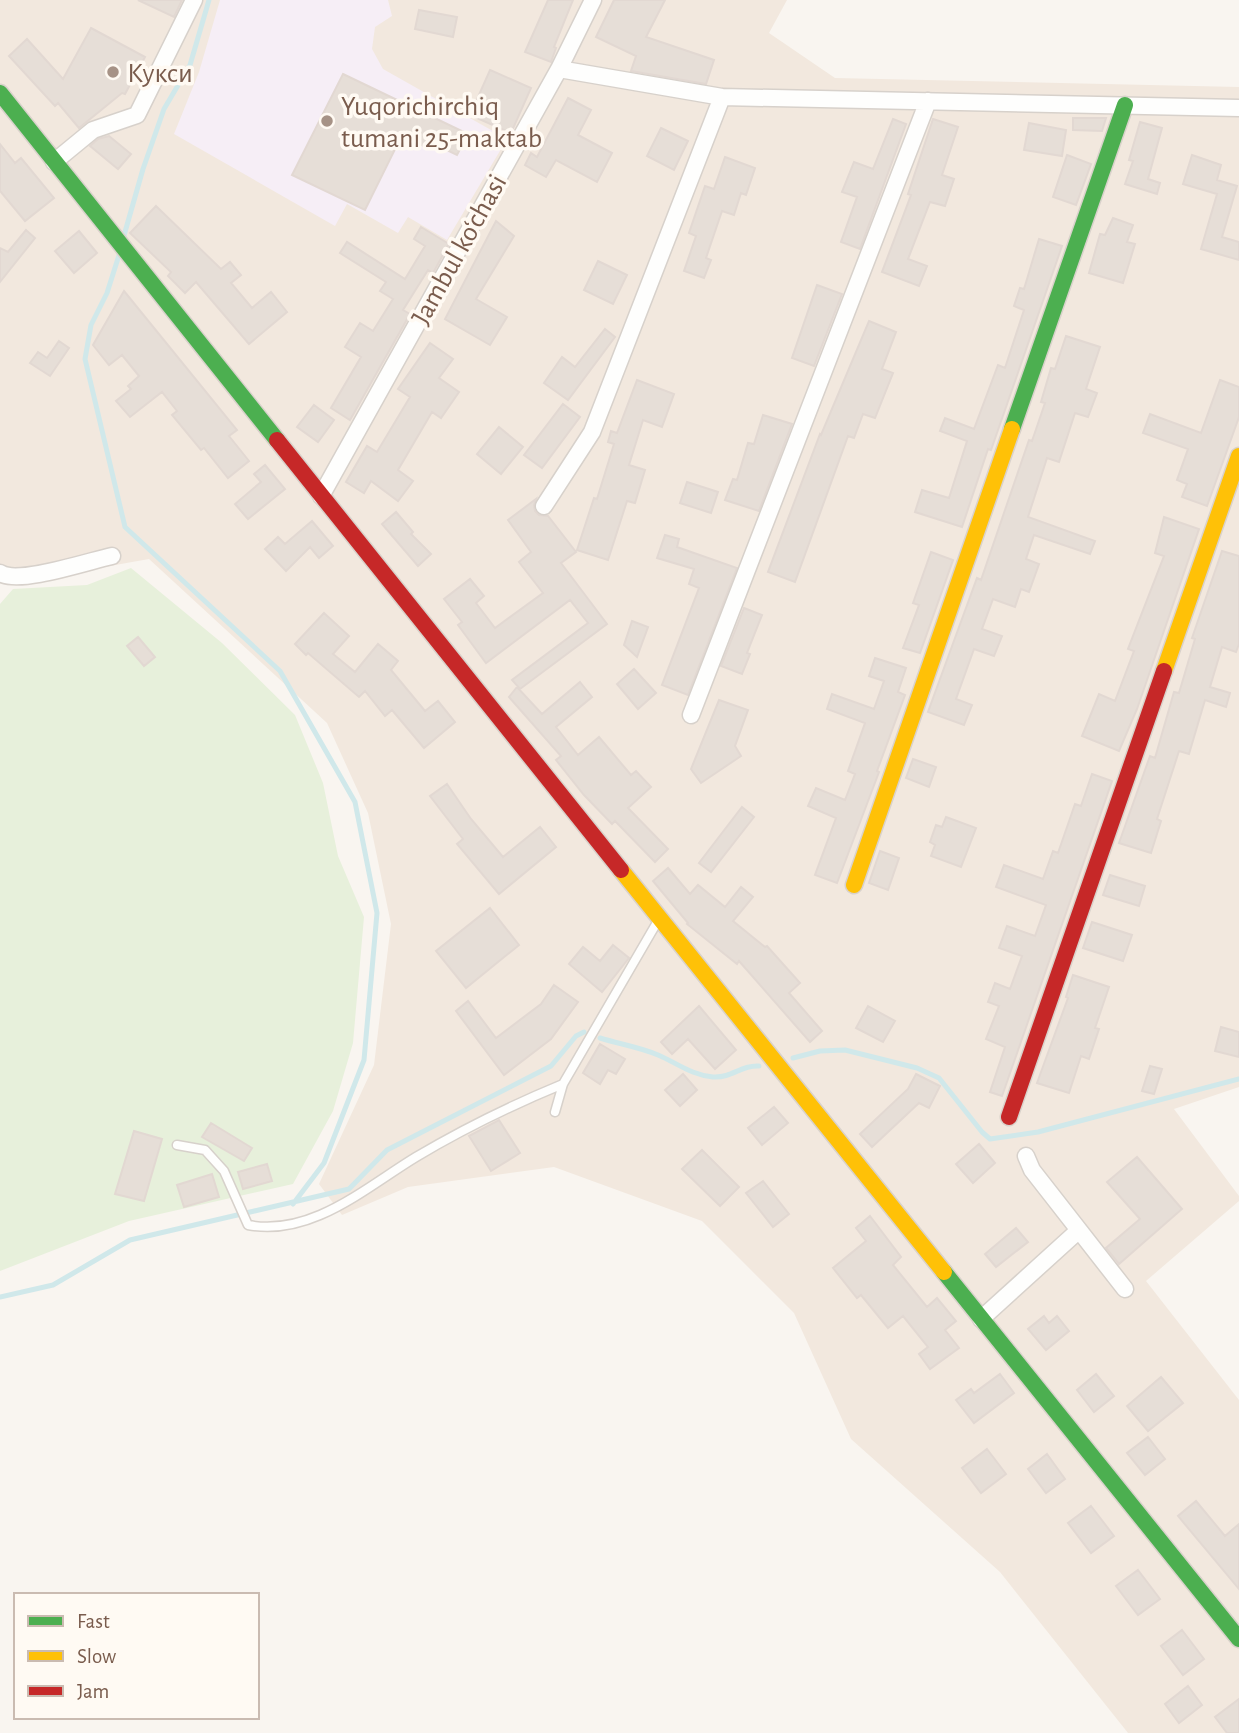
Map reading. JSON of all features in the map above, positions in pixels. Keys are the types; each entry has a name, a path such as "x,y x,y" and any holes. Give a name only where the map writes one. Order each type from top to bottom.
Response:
{"main road":[{"path":"0,93 1239,1639"},
{"path":"854,885 1125,105"},
{"path":"1009,1117 1239,456"}],"street":[{"path":"54,162 93,130 137,115 194,0"},
{"name":"Jambul ko‘chasi","path":"321,496 559,69 593,0"},
{"path":"559,69 722,97 1239,108"},
{"path":"544,506 592,432 722,97"},
{"path":"691,715 928,101"},
{"path":"0,573 7,577 40,574 112,556"},
{"path":"1026,1156 1032,1170 1125,1289"},
{"path":"981,1319 1078,1231"}],"lane":[{"path":"555,1112 563,1084 659,916"},
{"path":"177,1145 205,1150 224,1171 247,1225 264,1228 292,1225 356,1197 415,1158 504,1108 563,1084"}],"shaded area":[{"path":"0,0 787,0 769,33 835,78 1239,87 1239,1087 1174,1109 1239,1196 1239,1201 1146,1281 1239,1400 1239,1733 1128,1733 1000,1572 851,1439 794,1313 702,1221 554,1167 408,1187 342,1215 319,1184 374,1065 391,924 368,813 327,723 149,559 14,583 0,571"},
{"name":"Yuqorichirchiq tumani 25-maktab","path":"220,0 388,0 392,16 375,27 372,49 383,69 507,139 447,240 408,217 398,233 347,204 335,226 174,134 199,72"}],"green space":[{"path":"131,568 222,643 295,715 323,783 338,856 364,917 353,1043 333,1111 293,1184 129,1221 0,1271 0,604 13,589 87,585"}],"building":[{"path":"138,0 182,0 174,17"},
{"path":"548,0 573,0 554,47 556,48 551,62 525,52"},
{"path":"614,0 665,0 646,37 714,60 706,84 631,71 636,56 596,37"},
{"path":"419,10 457,17 453,37 415,29"},
{"path":"91,28 145,57 125,94 122,93 79,128 58,103 55,106 9,56 27,39 63,79"},
{"path":"490,70 531,88 511,133 470,115"},
{"path":"343,74 468,134 457,155 428,141 425,147 402,135 365,210 292,175"},
{"path":"568,98 591,110 578,135 612,153 597,182 556,160 546,177 525,165 531,153 537,157"},
{"path":"1073,118 1106,118 1102,131 1073,130"},
{"path":"893,119 906,124 860,249 841,242 857,197 842,192 854,162 873,169"},
{"path":"933,119 958,127 942,175 954,179 945,206 930,202 908,259 927,266 919,286 882,272 911,195 908,194"},
{"path":"1140,122 1162,128 1148,179 1160,183 1157,194 1125,184 1133,161 1129,160"},
{"path":"1029,123 1066,130 1062,156 1024,150"},
{"path":"661,128 688,141 674,170 647,156"},
{"path":"109,136 131,154 118,169 90,146 98,139"},
{"path":"0,144 15,163 21,158 54,198 25,221 0,191"},
{"path":"1067,155 1091,164 1076,205 1053,197"},
{"path":"1192,155 1221,165 1217,180 1237,186 1222,237 1239,242 1239,260 1201,249 1217,194 1183,184"},
{"path":"725,157 755,168 746,195 741,193 734,215 722,211 706,258 711,260 704,278 684,271 696,236 689,233 705,186 714,189"},
{"path":"156,206 221,269 230,262 241,275 231,283 252,308 271,292 287,312 249,344 196,282 185,293 168,276 171,272 130,233"},
{"path":"1113,218 1133,225 1127,242 1135,244 1123,283 1089,273 1100,234 1105,235"},
{"path":"496,221 514,236 476,299 507,317 490,345 445,319"},
{"path":"421,227 449,244 433,273 428,270 403,310 410,314 350,420 331,408 361,357 345,347 360,323 373,331 393,299 380,291 386,282 340,253 347,242 405,279 425,246 414,239"},
{"path":"26,230 35,238 0,282 0,248 8,252"},
{"path":"79,231 97,253 74,273 55,251"},
{"path":"1039,239 1062,246 962,527 915,512 922,490 949,498 967,441 940,431 945,418 974,429 998,365 1005,368 1024,310 1014,306 1020,288 1024,289"},
{"path":"598,261 627,275 613,304 584,290"},
{"path":"817,285 842,294 814,366 792,358"},
{"path":"124,291 237,430 229,436 249,461 228,478 172,415 177,411 162,392 130,417 116,401 131,389 128,386 139,376 122,355 109,365 93,345"},
{"path":"869,321 896,332 882,369 893,373 875,418 863,414 854,438 848,436 795,582 768,572 820,434"},
{"path":"605,329 615,337 568,400 544,383 562,357 575,367"},
{"path":"1066,336 1100,347 1086,389 1097,393 1088,417 1075,413 1059,462 1047,458 1028,517 1095,541 1090,554 1034,535 1026,559 1039,564 1029,592 1021,589 1015,607 993,599 982,629 1002,636 994,656 974,649 956,699 972,705 964,725 928,712 977,578 981,580 1029,440 1032,441 1045,403 1041,402 1051,368 1055,369"},
{"path":"59,341 69,348 50,376 30,363 38,352 47,358"},
{"path":"430,343 453,359 439,378 459,392 441,418 432,412 398,470 413,481 398,501 371,481 364,493 346,482 367,446 377,452 410,397 398,389"},
{"path":"637,380 674,394 662,427 643,420 629,465 645,470 635,503 627,501 608,560 577,550 614,444 608,442 611,431 617,433"},
{"path":"1220,380 1239,387 1239,417 1207,506 1182,497 1187,484 1177,480 1188,449 1143,433 1150,414 1201,433"},
{"path":"563,404 580,417 542,468 524,455"},
{"path":"314,405 334,420 318,442 297,427"},
{"path":"763,415 792,424 759,511 725,500 733,479 737,480 748,443 754,444"},
{"path":"499,427 523,447 501,474 477,454"},
{"path":"265,465 285,489 248,519 235,504 261,482 254,474"},
{"path":"687,482 718,492 711,513 680,503"},
{"path":"536,499 535,511 539,515 548,516 576,552 561,563 607,624 520,689 512,680 588,623 570,600 486,663 458,625 462,622 444,599 470,579 484,596 476,603 495,628 543,593 519,562 531,552 508,520"},
{"path":"396,512 413,532 411,534 431,554 418,566 382,524"},
{"path":"1164,517 1199,529 1137,709 1119,751 1082,736 1099,694 1115,701 1134,651 1128,649 1164,556 1155,553"},
{"path":"312,521 333,546 319,558 310,547 286,571 265,549 278,537 285,544"},
{"path":"665,535 679,539 677,547 737,568 688,695 662,685 699,588 689,584 694,569 657,558"},
{"path":"1222,551 1239,556 1239,644 1236,652 1222,647 1210,687 1230,693 1226,707 1205,700 1189,754 1179,751 1157,819 1161,821 1151,853 1119,843 1150,756 1155,758 1174,692 1179,693 1195,639 1192,638"},
{"path":"931,552 953,560 920,653 903,648 919,605 913,603"},
{"path":"744,608 762,615 742,674 721,666"},
{"path":"324,613 349,636 333,654 355,672 378,644 398,661 391,670 425,711 438,701 455,722 424,748 392,710 385,716 365,691 359,697 308,653 306,655 295,644"},
{"path":"632,621 648,627 637,657 624,645"},
{"path":"138,637 155,657 144,666 127,646"},
{"path":"875,658 906,668 898,692 905,695 837,883 815,875 836,818 808,806 816,788 845,800 855,774 848,771 865,723 827,709 832,694 874,709 884,681 869,676"},
{"path":"634,669 656,693 638,709 617,684"},
{"path":"580,682 592,697 556,727 578,755 599,737 631,775 636,771 651,787 628,808 668,849 655,862 615,821 612,824 584,795 556,760 561,756 509,697 517,687 542,714"},
{"path":"719,700 748,710 735,746 741,756 701,783 691,769"},
{"path":"913,759 936,767 929,787 906,778"},
{"path":"1092,774 1112,781 1002,1096 990,1092 1005,1047 986,1039 999,1006 988,1002 995,983 1010,989 1022,956 999,948 1007,926 1035,936 1046,905 996,887 1004,865 1043,879 1053,851 1058,853 1075,804 1081,806"},
{"path":"447,784 471,819 503,857 540,827 556,847 499,894 457,844 463,839 430,796"},
{"path":"742,807 754,817 711,872 699,863"},
{"path":"946,817 976,828 961,867 931,856 935,845 930,842 936,825 942,827"},
{"path":"880,851 899,858 888,890 869,883"},
{"path":"668,868 690,894 698,885 725,907 741,887 753,897 733,921 767,946 800,983 789,993 822,1031 810,1042 739,961 737,964 687,924 653,881"},
{"path":"1110,875 1145,886 1139,906 1103,895"},
{"path":"490,908 519,945 466,988 436,951"},
{"path":"1092,922 1132,935 1123,961 1083,948"},
{"path":"613,945 629,958 602,992 569,964 583,947 600,961"},
{"path":"1073,975 1109,987 1095,1028 1099,1029 1089,1059 1081,1056 1069,1093 1037,1083 1068,998 1066,997"},
{"path":"554,985 578,1002 551,1039 504,1075 456,1011 468,1001 496,1038 541,1004"},
{"path":"699,1006 736,1050 715,1069 688,1039 672,1054 661,1042"},
{"path":"868,1006 895,1021 883,1042 856,1028"},
{"path":"1221,1027 1239,1032 1239,1057 1215,1051"},
{"path":"600,1044 625,1059 616,1074 608,1070 600,1084 583,1073"},
{"path":"1150,1066 1162,1069 1154,1094 1142,1091"},
{"path":"683,1074 697,1090 680,1106 665,1090"},
{"path":"916,1074 940,1086 929,1108 919,1103 872,1147 860,1134 908,1089"},
{"path":"774,1107 788,1123 762,1145 748,1128"},
{"path":"499,1120 520,1153 491,1171 469,1136"},
{"path":"211,1123 252,1148 244,1161 202,1137"},
{"path":"134,1131 162,1139 144,1201 115,1194"},
{"path":"979,1144 995,1163 973,1183 956,1164"},
{"path":"702,1150 739,1187 720,1206 682,1169"},
{"path":"1137,1157 1182,1209 1119,1264 1106,1248 1140,1219 1107,1182"},
{"path":"267,1164 272,1181 243,1189 238,1172"},
{"path":"212,1174 219,1197 184,1207 177,1185"},
{"path":"763,1181 789,1214 773,1227 746,1193"},
{"path":"870,1216 901,1257 893,1265 927,1307 937,1298 956,1321 945,1330 959,1348 930,1369 919,1354 928,1347 903,1316 888,1328 861,1295 857,1298 833,1268 866,1241 856,1228"},
{"path":"1016,1228 1028,1242 996,1267 985,1254"},
{"path":"1044,1316 1049,1323 1057,1316 1069,1331 1046,1350 1028,1329"},
{"path":"1000,1374 1014,1393 974,1423 956,1400 971,1389 974,1393"},
{"path":"1096,1374 1114,1396 1094,1412 1077,1390"},
{"path":"1161,1377 1183,1403 1148,1431 1127,1406"},
{"path":"1148,1437 1165,1459 1145,1475 1127,1453"},
{"path":"987,1449 1006,1474 981,1493 962,1468"},
{"path":"1047,1454 1065,1479 1046,1493 1028,1469"},
{"path":"1196,1501 1225,1536 1239,1524 1239,1589 1178,1516"},
{"path":"1091,1506 1114,1536 1091,1553 1068,1523"},
{"path":"1138,1570 1160,1599 1138,1615 1116,1586"},
{"path":"1182,1630 1204,1659 1183,1675 1161,1646"},
{"path":"1188,1686 1202,1705 1179,1723 1165,1704"},
{"path":"1239,1699 1239,1733 1227,1733 1215,1717"}],"waterway":[{"path":"123,239 164,109 190,65 209,0"},
{"path":"120,252 107,293 91,325 85,359 125,527 280,671 355,802 377,913 364,1060 324,1163 293,1204"},
{"path":"0,1297 53,1285 130,1240 349,1189 387,1150 551,1066 576,1036 584,1032"},
{"path":"600,1038 651,1052 705,1076 720,1077 747,1067 759,1066"},
{"path":"793,1058 820,1051 845,1050 917,1068 939,1078 990,1139 1038,1132 1239,1079"}],"traffic: fast":[{"path":"0,93 277,440"},
{"path":"1012,429 1125,105"},
{"path":"944,1272 1239,1639"}],"traffic: slow":[{"path":"854,885 1012,429"},
{"path":"1164,671 1239,456"},
{"path":"621,870 944,1272"}],"traffic: jam":[{"path":"277,440 621,870"},
{"path":"1009,1117 1164,671"}],"place":[{"name":"Кукси","path":"113,72"},
{"name":"Yuqorichirchiq tumani 25-maktab","path":"327,121"}]}
